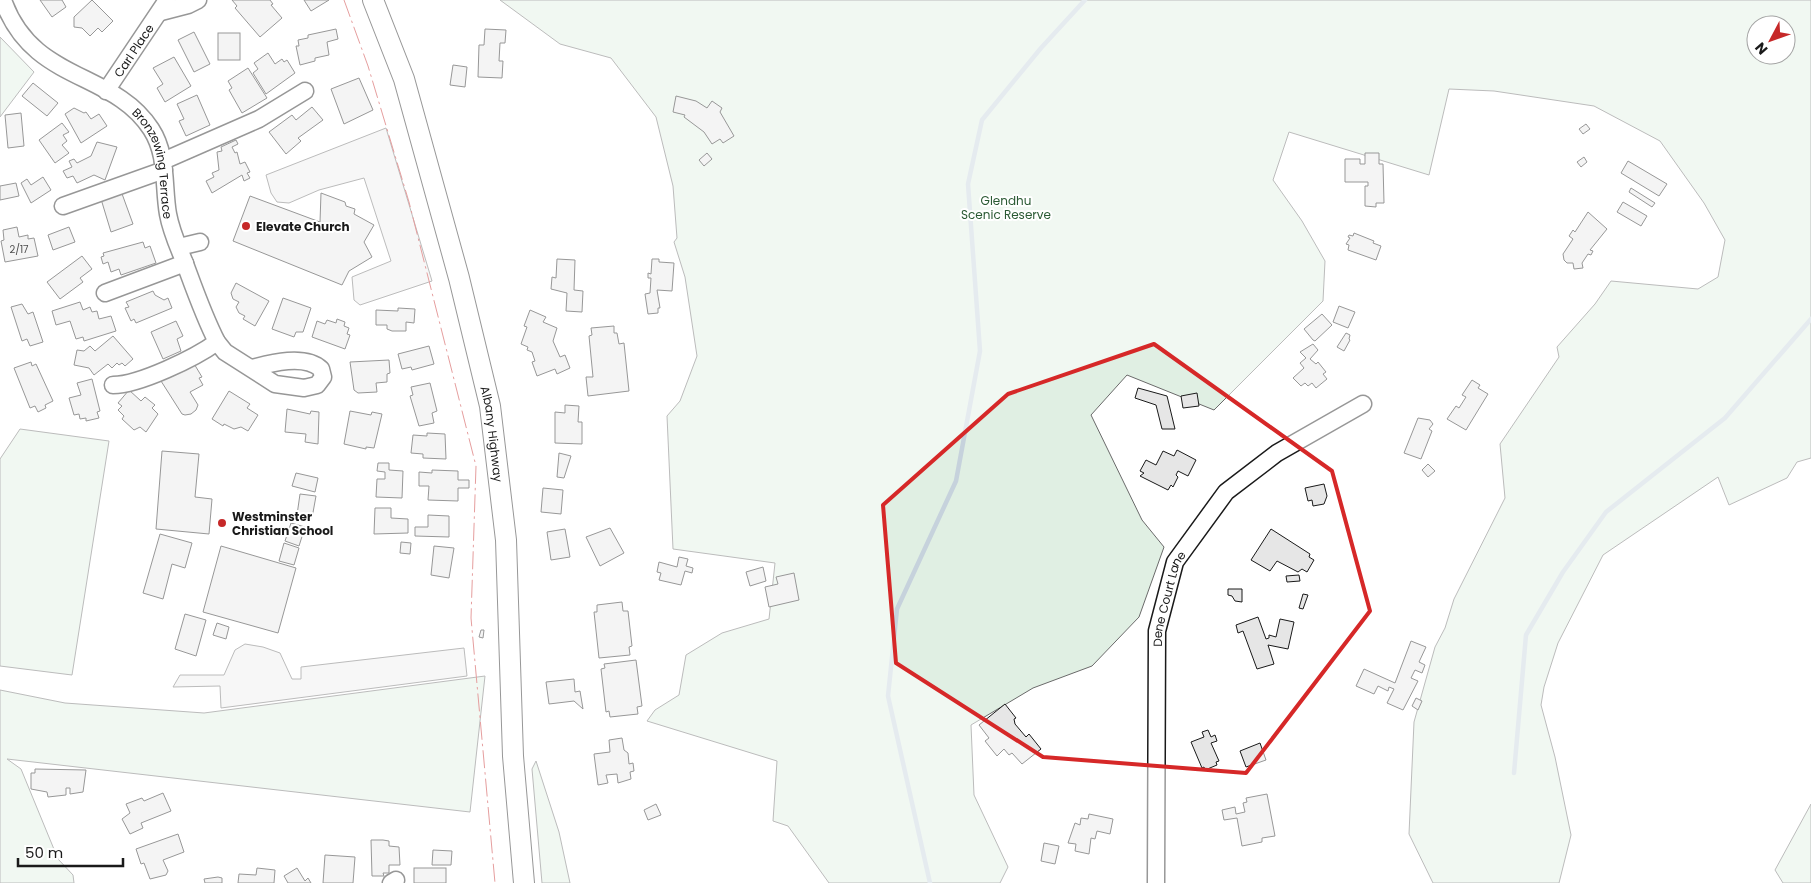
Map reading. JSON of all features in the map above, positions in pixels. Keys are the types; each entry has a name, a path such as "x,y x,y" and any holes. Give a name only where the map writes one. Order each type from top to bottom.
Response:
{"main road":[{"name":"Albany Highway","path":"374,0 406,84 459,278 490,406 506,540 513,756 524,883"}],"street":[{"name":"Bronzewing Terrace","path":"3,0 14,24 37,51 64,70 106,91 143,117 152,130 163,166 168,214 185,263 217,342 226,352 252,368"},
{"name":"Carl Place","path":"106,91 144,32 164,6 188,6 198,0"},
{"path":"63,206 163,166 259,119 305,91"},
{"path":"179,246 200,242"},
{"path":"106,293 185,263"},
{"path":"113,385 123,385 135,381 202,353 217,342"},
{"name":"Dene Court Lane","path":"1156,883 1157,631 1175,562 1226,492 1277,453 1364,404"}],"highlighted area":[{"path":"1154,344 1332,471 1370,611 1246,773 1043,757 896,663 883,505 1008,394"}],"green space":[{"name":"Glendhu Scenic Reserve","path":"500,0 1811,0 1811,458 1797,462 1787,478 1729,505 1718,477 1603,555 1558,643 1544,687 1541,705 1555,757 1571,835 1559,883 1433,883 1409,834 1414,722 1435,647 1445,628 1454,599 1505,498 1500,444 1559,357 1557,347 1595,304 1611,281 1698,289 1718,277 1725,240 1704,203 1660,141 1594,106 1494,91 1449,89 1429,175 1289,132 1273,180 1302,221 1325,261 1323,301 1214,410 1127,375 1091,415 1142,520 1164,547 1139,617 1092,666 1033,688 971,725 974,795 1008,867 1000,883 829,883 788,826 773,821 777,761 647,721 655,710 679,695 686,655 722,633 769,619 775,563 673,549 667,416 680,401 697,356 685,277 674,242 677,238 673,186 656,117 611,58 560,44"},
{"path":"0,37 34,72 0,117"},
{"path":"20,429 109,441 72,675 0,666 0,459"},
{"path":"485,676 470,812 7,759 21,769 58,859 73,875 74,883 0,883 0,690 65,703 204,713"},
{"path":"536,761 559,832 570,883 542,883 532,769"},
{"path":"1811,804 1811,883 1783,883 1775,870"}],"shaded area":[{"path":"386,128 432,281 360,305 354,300 352,277 391,261 364,178 319,190 289,203 277,202 271,193 266,175"},
{"path":"245,644 263,647 280,653 292,679 301,679 301,667 464,648 467,676 221,708 220,686 173,687 180,675 224,675 235,650"}],"building":[{"path":"40,0 62,0 66,7 52,17"},
{"path":"92,0 113,21 102,32 98,28 90,36 82,28 74,27 74,17"},
{"path":"232,0 270,0 273,4 271,5 282,18 260,37 235,8 237,6"},
{"path":"304,0 329,0 311,11"},
{"path":"336,29 338,39 327,42 329,55 315,58 315,61 300,65 296,46 299,46 298,40 308,38 308,35"},
{"path":"485,29 506,30 505,43 500,43 499,61 503,61 502,78 478,77 479,45 484,45"},
{"path":"194,32 210,64 194,72 178,40"},
{"path":"218,33 240,33 240,60 218,60"},
{"path":"268,53 275,64 282,59 284,62 287,60 295,73 266,94 253,73 258,69 254,63"},
{"path":"174,57 191,86 165,102 157,88 163,84 153,68"},
{"path":"453,65 467,67 465,87 450,85"},
{"path":"248,68 267,98 242,113 229,90 232,88 228,81"},
{"path":"359,78 373,110 344,124 331,89"},
{"path":"33,83 58,103 47,116 22,96"},
{"path":"197,95 210,125 186,136 179,121 184,119 177,104"},
{"path":"676,96 696,101 707,108 712,101 722,108 720,112 734,136 723,143 720,139 712,144 704,132 684,117 685,115 673,112"},
{"path":"312,107 323,120 298,138 301,141 286,154 269,132 292,115 296,120"},
{"path":"74,108 84,113 86,112 91,119 99,114 107,126 81,143 65,114"},
{"path":"21,113 24,146 8,148 5,115"},
{"path":"62,123 69,132 63,135 67,141 62,145 69,153 55,163 39,140"},
{"path":"1586,124 1590,129 1583,134 1579,129"},
{"path":"236,140 238,144 232,147 235,153 237,152 240,164 245,162 250,172 247,173 250,178 244,181 242,175 212,193 206,181 214,177 212,173 219,170 217,152 222,151 221,147"},
{"path":"97,142 117,147 105,180 94,175 77,183 73,176 67,178 63,171 72,167 69,161 74,159 77,163 91,156"},
{"path":"707,153 712,159 704,166 699,160"},
{"path":"1365,153 1379,153 1379,164 1383,164 1384,203 1376,203 1376,207 1365,206 1365,186 1368,186 1368,182 1345,182 1345,159 1360,159 1360,164 1365,164"},
{"path":"1584,157 1587,162 1581,167 1577,162"},
{"path":"1628,161 1667,184 1659,196 1621,173"},
{"path":"43,177 51,190 31,203 21,183 27,179 31,185"},
{"path":"16,183 19,196 0,200 0,186"},
{"path":"1631,188 1655,203 1652,207 1629,192"},
{"path":"121,191 133,224 111,232 101,199"},
{"path":"321,193 345,202 346,206 355,209 354,214 374,225 364,242 372,257 349,271 342,285 233,241 250,196 320,222"},
{"path":"1623,202 1647,216 1641,226 1617,212"},
{"path":"1588,212 1607,229 1590,250 1593,251 1591,255 1588,254 1582,263 1583,268 1574,269 1573,263 1567,263 1564,260 1563,254 1573,239 1569,236 1573,230 1575,232"},
{"path":"17,227 19,237 28,235 28,239 34,238 38,256 5,262 1,241 4,240 3,230"},
{"path":"69,227 75,242 53,250 48,235"},
{"path":"1354,233 1381,246 1376,260 1348,250 1349,245 1346,244 1350,238 1348,237 1349,235 1353,236"},
{"path":"143,242 145,248 150,246 156,263 121,275 119,269 111,272 108,262 103,264 101,257 104,256 103,253"},
{"path":"82,256 92,269 80,278 83,282 60,299 47,282"},
{"path":"557,259 575,260 574,290 583,291 582,312 566,311 567,293 551,289 552,277 556,278"},
{"path":"652,259 659,259 659,262 674,263 672,291 657,290 660,308 658,308 658,313 648,314 645,294 650,293 651,278 648,278 648,273 651,274"},
{"path":"236,283 269,301 255,326 243,319 245,316 239,313 236,307 239,302 233,299 231,293"},
{"path":"153,291 155,295 164,300 168,298 172,308 136,323 134,319 131,321 125,308 129,307 126,302"},
{"path":"283,298 311,308 303,332 296,332 294,337 272,329"},
{"path":"80,302 83,310 90,307 92,312 97,311 99,319 111,316 116,331 84,341 83,337 76,339 70,321 56,325 52,311"},
{"path":"22,304 28,314 33,312 43,342 30,346 27,339 22,341 11,307"},
{"path":"1339,306 1355,312 1348,328 1333,322"},
{"path":"398,308 415,309 414,323 406,322 406,331 392,331 387,329 387,325 376,325 376,310 398,311"},
{"path":"530,310 546,317 543,322 557,328 553,341 560,357 565,355 570,368 557,374 555,369 537,376 532,362 535,361 532,352 527,350 528,347 521,344 527,327 524,326"},
{"path":"1322,314 1332,325 1315,341 1304,329"},
{"path":"337,319 345,322 344,326 349,328 347,334 350,335 345,349 312,337 317,321 325,324 327,320 336,323"},
{"path":"176,321 183,336 177,339 181,351 163,359 151,332"},
{"path":"614,326 614,333 617,333 619,344 624,343 629,391 588,396 586,377 593,377 589,336 592,335 591,328"},
{"path":"1346,333 1350,335 1350,340 1344,351 1337,347"},
{"path":"113,336 133,359 125,366 122,363 119,365 117,363 112,368 108,364 94,375 89,368 74,365 77,350 84,351 90,346 95,351"},
{"path":"1313,344 1318,350 1310,359 1316,364 1318,362 1326,372 1323,374 1327,379 1316,388 1312,383 1308,386 1305,383 1301,386 1293,378 1304,368 1300,363 1306,358 1300,352"},
{"path":"429,346 434,364 412,370 411,367 402,369 398,354"},
{"path":"389,360 390,373 387,374 387,382 376,383 377,392 358,393 354,390 350,362"},
{"path":"31,362 32,366 36,364 53,401 45,405 46,408 38,412 35,406 30,408 14,368"},
{"path":"193,362 202,377 199,378 203,385 190,392 198,405 191,414 185,415 182,414 161,381"},
{"path":"92,379 100,411 97,412 99,418 86,421 86,418 80,419 79,414 74,415 69,398 81,395 77,383"},
{"path":"1472,380 1480,385 1478,388 1488,394 1466,430 1447,419 1456,406 1459,408 1466,397 1462,395"},
{"path":"430,383 437,411 432,413 434,423 419,426 410,396 413,395 411,387"},
{"path":"1138,388 1167,396 1175,429 1162,429 1156,405 1135,398"},
{"path":"129,390 141,401 145,397 155,405 152,408 158,414 146,432 140,427 134,430 122,419 124,416 118,410 122,406 118,403"},
{"path":"229,391 250,404 247,408 258,415 248,431 241,427 234,429 224,424 223,426 212,419"},
{"path":"1197,393 1199,406 1183,408 1181,396"},
{"path":"565,405 579,406 578,422 582,422 582,444 555,443 555,412 565,413"},
{"path":"287,409 310,414 311,411 319,412 318,444 305,442 306,434 285,432"},
{"path":"350,411 371,415 372,412 382,414 374,448 366,447 366,449 344,444"},
{"path":"1418,418 1430,420 1433,424 1429,429 1432,431 1421,459 1404,453"},
{"path":"427,433 445,434 446,459 423,458 423,454 411,453 413,435 427,436"},
{"path":"1177,450 1196,460 1188,476 1178,471 1176,475 1178,477 1173,487 1171,485 1168,490 1140,476 1144,473 1140,471 1146,460 1156,465 1163,451 1174,456"},
{"path":"162,451 199,454 195,497 212,499 209,534 156,529"},
{"path":"559,453 571,456 564,478 557,477"},
{"path":"378,463 389,463 389,470 403,471 402,498 376,497 377,479 385,479 385,472 377,471"},
{"path":"1428,464 1435,471 1428,477 1422,470"},
{"path":"432,470 458,471 458,480 469,480 469,488 458,488 458,501 428,500 429,486 419,486 419,472 432,473"},
{"path":"296,473 318,478 315,492 292,486"},
{"path":"1324,484 1327,496 1324,504 1313,506 1312,500 1308,501 1305,488"},
{"path":"543,488 563,490 561,514 541,512"},
{"path":"300,494 316,496 312,518 297,515"},
{"path":"375,508 391,508 391,518 408,519 408,533 374,534"},
{"path":"428,515 449,516 449,537 415,536 415,527 428,527"},
{"path":"291,523 305,527 299,546 285,541"},
{"path":"610,528 624,553 600,566 586,537"},
{"path":"565,529 570,557 551,560 547,532"},
{"path":"1271,529 1310,554 1309,557 1314,560 1307,572 1302,569 1298,572 1277,561 1270,571 1251,560"},
{"path":"160,534 192,543 185,568 172,564 163,599 143,593"},
{"path":"401,542 411,543 410,554 400,553"},
{"path":"284,543 299,548 294,565 279,561"},
{"path":"221,546 296,568 278,633 203,612"},
{"path":"434,546 454,548 449,578 431,575"},
{"path":"679,557 688,559 686,566 693,568 692,573 685,571 681,585 659,580 661,573 657,572 659,562 677,567"},
{"path":"763,567 766,581 750,586 746,572"},
{"path":"794,573 799,600 769,607 765,587 778,584 776,577"},
{"path":"1299,575 1300,581 1287,582 1286,576"},
{"path":"1228,589 1242,589 1242,602 1235,601 1232,596 1228,595"},
{"path":"1303,594 1308,595 1303,609 1299,608"},
{"path":"622,602 623,611 628,611 632,646 629,647 630,655 599,658 594,612 597,612 597,605"},
{"path":"185,614 206,620 196,656 175,649"},
{"path":"1258,617 1266,639 1269,638 1269,635 1276,637 1280,619 1294,622 1288,649 1268,645 1274,664 1257,669 1243,631 1238,633 1236,625"},
{"path":"217,623 229,627 226,639 213,635"},
{"path":"481,630 484,630 483,638 479,637"},
{"path":"1411,641 1426,647 1419,662 1425,665 1422,673 1415,670 1411,678 1418,681 1403,710 1387,703 1394,689 1389,687 1388,691 1378,686 1374,694 1356,686 1364,669 1395,683"},
{"path":"636,660 642,706 637,707 638,714 610,717 609,711 606,712 601,669 605,668 604,664"},
{"path":"574,679 575,692 580,691 583,709 574,701 549,704 546,682"},
{"path":"1416,698 1422,701 1418,710 1412,706"},
{"path":"1005,704 1016,718 1014,719 1015,724 1026,737 1029,734 1041,749 1022,764 1012,753 1009,755 1004,749 997,756 985,741 989,738 979,725"},
{"path":"1208,730 1211,737 1215,735 1217,741 1211,743 1219,761 1216,762 1217,765 1205,770 1204,767 1202,768 1191,742 1204,737 1202,732"},
{"path":"622,738 624,750 628,753 629,764 633,763 634,771 630,772 631,779 618,783 617,774 606,775 608,783 598,785 594,754 610,752 609,740"},
{"path":"1260,743 1266,760 1246,767 1240,751"},
{"path":"35,769 86,770 83,792 70,794 70,788 66,788 66,795 48,797 47,792 31,789 31,773 35,773"},
{"path":"163,793 171,811 141,823 143,828 130,834 122,819 130,813 126,804 142,798 144,801"},
{"path":"1267,794 1275,836 1262,838 1262,842 1242,846 1237,818 1224,820 1222,810 1235,807 1236,814 1245,812 1243,803 1247,802 1246,798"},
{"path":"656,804 661,815 648,820 644,810"},
{"path":"1089,814 1113,819 1110,834 1097,831 1095,839 1091,838 1089,854 1075,851 1076,844 1068,843 1075,823 1080,825 1081,818 1088,819"},
{"path":"178,834 184,852 163,860 168,871 166,875 150,879 144,863 141,864 136,849"},
{"path":"371,840 389,841 389,846 399,847 400,865 389,865 389,873 383,873 384,876 372,876"},
{"path":"1044,843 1059,846 1055,864 1041,861"},
{"path":"433,850 452,851 451,865 432,865"},
{"path":"325,855 355,857 353,883 323,883"},
{"path":"257,868 275,870 274,883 238,883 239,874 256,875"},
{"path":"297,868 305,881 308,878 311,883 288,883 284,876"},
{"path":"414,868 446,868 446,883 414,883"},
{"path":"222,878 222,883 205,883 204,879"}],"waterway":[{"path":"930,883 888,696 897,609 956,481 980,351 968,184 982,120 1041,48 1085,0"},
{"path":"1514,773 1526,635 1563,572 1606,512 1725,418 1811,319"}],"power":[{"path":"344,0 368,66 409,202 476,466 471,618 495,883"}],"place":[{"name":"Elevate Church","path":"246,226"},
{"name":"Westminster Christian School","path":"222,523"}]}
